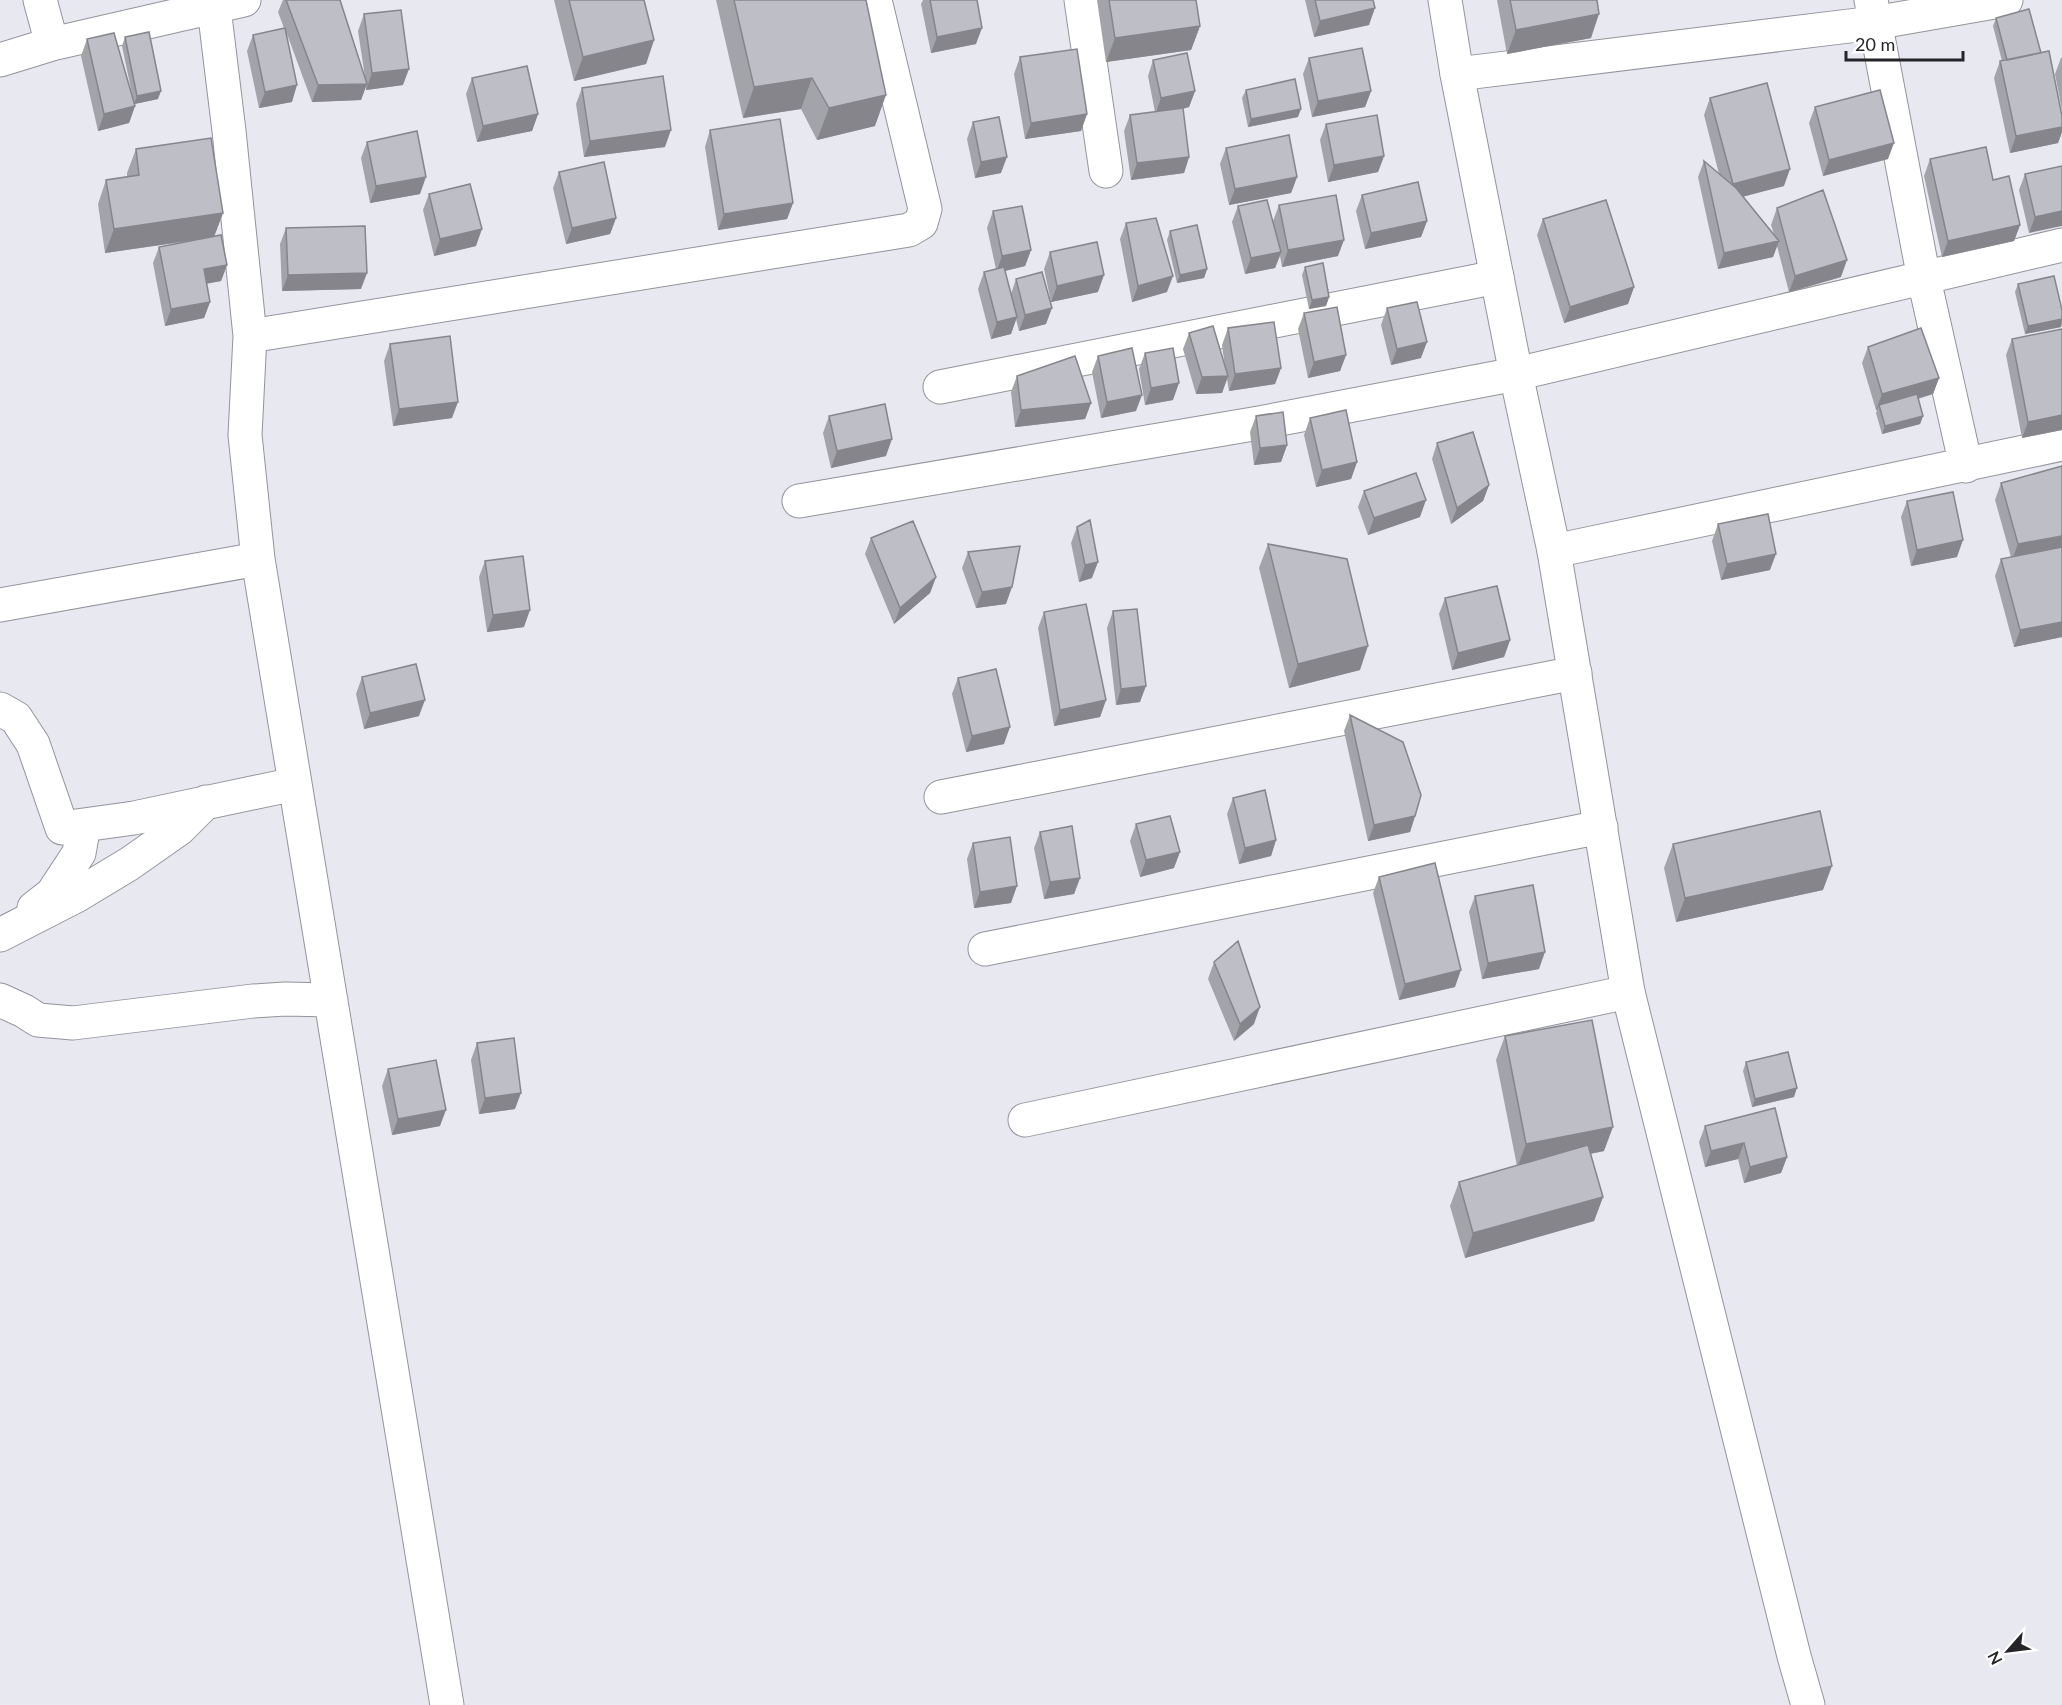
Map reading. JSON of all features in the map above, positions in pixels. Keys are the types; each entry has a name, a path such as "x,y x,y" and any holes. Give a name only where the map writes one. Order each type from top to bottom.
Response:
{"street":[{"path":"40,0 52,44"},
{"path":"250,336 909,230 921,224 925,209 875,0"},
{"path":"1081,0 1106,171"},
{"path":"1445,0 1457,74 1516,374 1554,551 1628,992 1808,1705"},
{"path":"1457,74 1872,11 2006,0"},
{"path":"0,60 52,44 224,2 229,131 250,336 245,435 258,559 447,1705"},
{"path":"1872,11 1924,279 1966,466"},
{"path":"799,501 1259,423 1516,374 2062,246"},
{"path":"940,387 1497,277"},
{"path":"1554,551 2062,444"},
{"path":"0,605 258,559"},
{"path":"940,797 1575,672"},
{"path":"0,709 16,718 33,744 62,828 134,818 295,784"},
{"path":"10,929 76,896 154,848 179,829 206,802"},
{"path":"10,929 52,894 79,853 84,825"},
{"path":"985,950 1601,827"},
{"path":"1025,1120 1628,992"},
{"path":"0,1000 38,1020 73,1023 253,1001 331,1000"}],"building":[{"path":"286,0 340,0 367,84 318,85"},
{"path":"569,0 644,0 654,40 583,57"},
{"path":"734,0 866,0 886,95 829,108 812,78 754,87"},
{"path":"930,0 977,0 982,28 937,37"},
{"path":"1109,0 1196,0 1200,26 1115,38"},
{"path":"1315,0 1373,0 1375,8 1320,21"},
{"path":"1510,0 1597,0 1599,14 1516,30"},
{"path":"2029,9 2041,53 2007,60 1996,18"},
{"path":"401,10 409,69 372,73 364,14"},
{"path":"285,28 297,85 265,92 253,35"},
{"path":"149,32 161,91 137,96 125,37"},
{"path":"114,33 135,106 104,114 87,39"},
{"path":"1362,48 1371,91 1318,101 1309,58"},
{"path":"1077,49 1087,114 1031,123 1020,57"},
{"path":"2049,51 2062,116 2062,127 2016,136 2000,61"},
{"path":"1187,53 1195,91 1161,98 1153,60"},
{"path":"527,66 538,114 483,126 472,78"},
{"path":"663,76 671,130 590,141 582,88"},
{"path":"1295,79 1301,109 1251,119 1246,90"},
{"path":"1767,83 1790,169 1733,184 1710,98"},
{"path":"1880,90 1894,143 1829,160 1815,107"},
{"path":"1183,108 1189,157 1137,163 1130,115"},
{"path":"1377,115 1384,156 1334,165 1326,124"},
{"path":"999,117 1007,157 981,162 973,122"},
{"path":"780,119 793,203 724,214 710,130"},
{"path":"417,131 426,177 376,186 367,142"},
{"path":"1289,135 1297,177 1235,189 1226,148"},
{"path":"211,138 223,213 114,229 106,180 139,175 136,149"},
{"path":"1986,147 1993,180 2009,176 2020,225 1948,241 1930,159"},
{"path":"1704,161 1736,188 1779,241 1724,253"},
{"path":"604,162 616,218 572,228 559,172"},
{"path":"2062,166 2062,211 2035,217 2025,174"},
{"path":"1418,182 1427,221 1371,233 1362,195"},
{"path":"470,184 482,229 440,239 429,194"},
{"path":"1823,190 1847,260 1795,276 1777,208"},
{"path":"1336,195 1344,240 1288,250 1279,205"},
{"path":"1267,200 1281,252 1251,258 1238,206"},
{"path":"1606,200 1634,287 1570,307 1543,219"},
{"path":"1022,206 1031,250 1002,256 993,211"},
{"path":"1156,218 1173,276 1138,286 1126,223"},
{"path":"1197,225 1207,269 1180,275 1170,231"},
{"path":"365,226 367,273 288,275 286,228"},
{"path":"221,235 227,265 204,269 210,302 171,309 159,247"},
{"path":"1097,242 1104,275 1057,286 1050,252"},
{"path":"1323,263 1329,297 1312,300 1305,267"},
{"path":"1004,267 1017,317 997,322 984,272"},
{"path":"1042,272 1052,308 1025,315 1016,279"},
{"path":"2054,276 2062,319 2028,326 2018,284"},
{"path":"1417,302 1427,342 1397,349 1387,308"},
{"path":"1337,307 1346,355 1314,362 1304,313"},
{"path":"1274,322 1281,368 1235,374 1228,328"},
{"path":"1213,326 1228,376 1202,377 1189,333"},
{"path":"1921,328 1939,378 1882,394 1868,347"},
{"path":"2062,329 2062,415 2028,422 2012,339"},
{"path":"450,336 458,402 399,409 390,344"},
{"path":"1132,348 1142,395 1107,402 1098,356"},
{"path":"1173,348 1179,383 1151,388 1145,353"},
{"path":"1075,356 1091,403 1021,410 1017,376"},
{"path":"1917,394 1923,416 1885,426 1879,405"},
{"path":"885,404 892,439 837,451 829,416"},
{"path":"1346,410 1357,462 1322,470 1310,418"},
{"path":"1283,412 1287,445 1260,448 1256,416"},
{"path":"1473,432 1489,485 1457,508 1437,443"},
{"path":"2062,466 2062,536 2018,544 2001,483"},
{"path":"1416,473 1426,500 1374,518 1364,491"},
{"path":"1953,492 1963,540 1917,550 1907,501"},
{"path":"1768,514 1776,554 1727,564 1718,524"},
{"path":"1090,520 1098,562 1085,565 1077,527"},
{"path":"913,521 936,577 900,608 871,538"},
{"path":"1268,544 1347,559 1368,646 1298,664"},
{"path":"1020,546 1012,587 982,592 968,552"},
{"path":"2062,547 2062,622 2020,630 2001,559"},
{"path":"523,556 530,610 493,615 485,561"},
{"path":"1497,586 1510,640 1458,653 1445,598"},
{"path":"1086,604 1106,700 1060,710 1044,612"},
{"path":"1137,609 1146,686 1121,689 1113,611"},
{"path":"416,664 425,700 370,713 362,677"},
{"path":"996,669 1010,727 972,736 958,678"},
{"path":"1350,715 1403,742 1421,795 1415,816 1374,825"},
{"path":"1265,790 1276,840 1245,848 1233,798"},
{"path":"1820,811 1832,866 1685,898 1673,844"},
{"path":"1170,816 1180,852 1146,860 1136,824"},
{"path":"1072,826 1080,878 1050,882 1040,832"},
{"path":"1010,837 1017,886 980,892 973,843"},
{"path":"1435,863 1461,970 1405,984 1379,877"},
{"path":"1533,885 1545,952 1488,963 1475,896"},
{"path":"1238,941 1260,1007 1240,1024 1214,962"},
{"path":"1592,1020 1613,1127 1526,1144 1505,1036"},
{"path":"514,1038 521,1093 485,1098 477,1043"},
{"path":"1788,1052 1797,1088 1755,1099 1746,1062"},
{"path":"436,1060 446,1110 398,1119 388,1069"},
{"path":"1775,1108 1787,1157 1750,1167 1744,1143 1711,1151 1705,1126"},
{"path":"1588,1145 1603,1197 1473,1233 1459,1182"}]}
